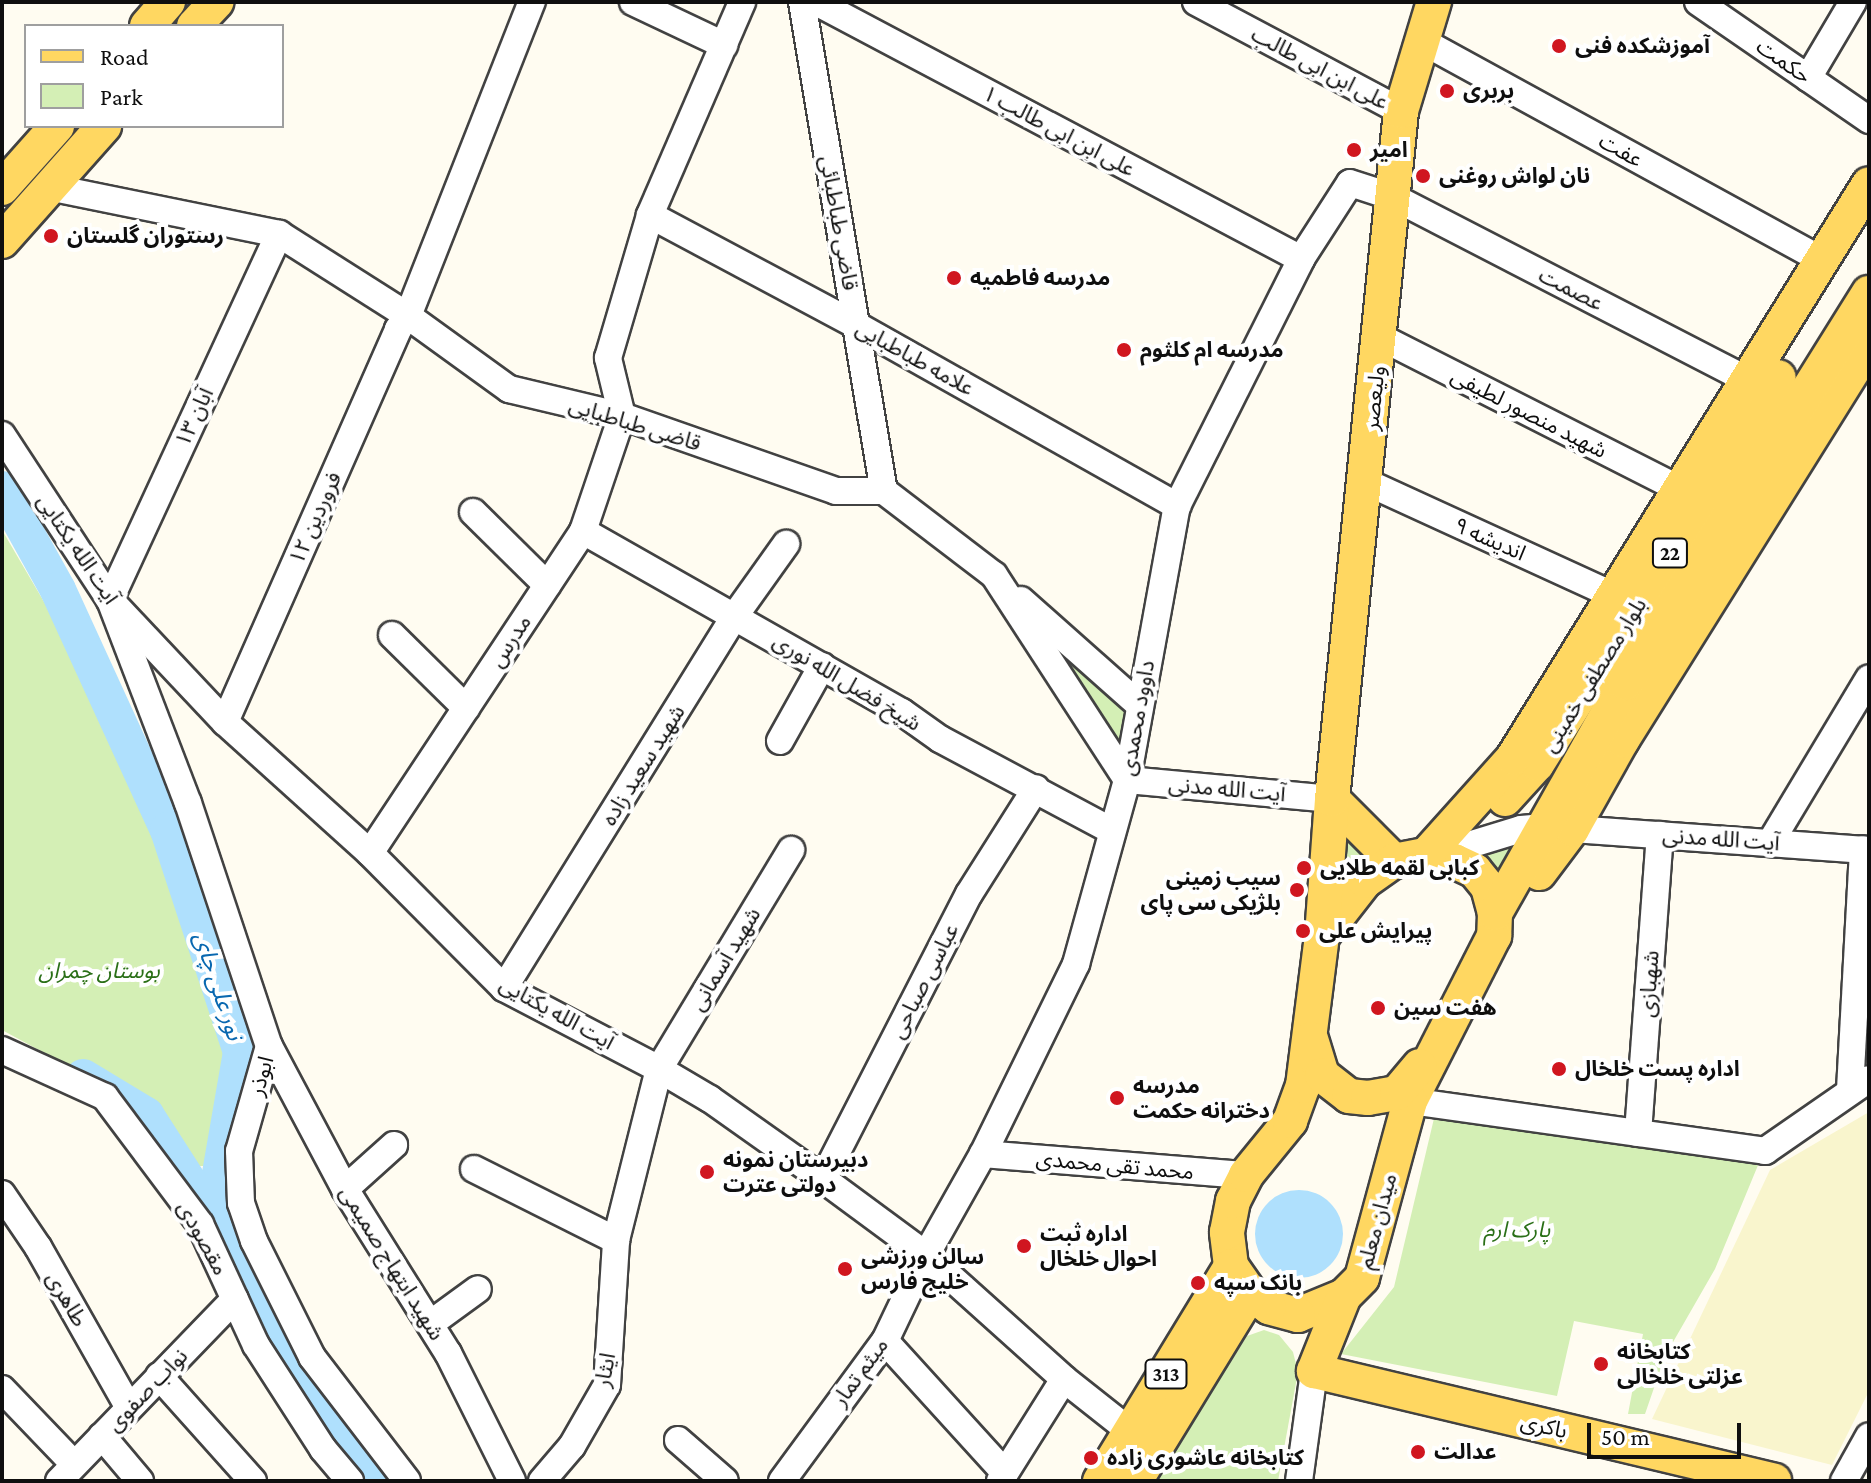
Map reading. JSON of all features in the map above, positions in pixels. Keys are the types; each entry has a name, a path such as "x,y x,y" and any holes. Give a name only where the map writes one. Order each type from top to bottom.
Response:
{"main road":[{"path":"149,24 168,2"},
{"path":"196,24 216,2"},
{"name":"ولیعصر","path":"1322,936 1332,799 1401,111 1434,2"},
{"path":"2,188 55,128"},
{"path":"2,241 102,128"},
{"path":"1240,1279 1227,1232 1233,1201 1246,1175 1290,1121 1303,1086 1322,936 1365,881 1433,856 1513,758 1869,184"},
{"name":"بلوار مصطفی خمینی","path":"1433,856 1537,764 1869,230"},
{"name":"بلوار مصطفی خمینی","path":"1559,828 1625,683 1869,293"},
{"path":"1559,828 1622,740 1869,344"},
{"path":"1332,799 1433,856 1475,871 1488,887 1495,924"},
{"name":"میدان معلم","path":"1240,1279 1269,1307 1298,1315 1344,1296 1362,1278 1410,1101 1495,924 1559,828"},
{"path":"1311,1039 1322,1075 1349,1096 1368,1098 1397,1093 1434,1049"},
{"name":"313","path":"1100,1481 1131,1432 1240,1279"},
{"name":"313","path":"1135,1481 1240,1279"},
{"path":"1314,1371 1344,1296"},
{"name":"باکری","path":"1314,1371 1774,1481"}],"street":[{"name":"۱۲ فروردین","path":"225,722 398,329 408,316 532,2"},
{"path":"633,2 724,45"},
{"path":"622,416 608,358 650,215 742,2"},
{"name":"قاضی طباطبائی","path":"802,2 884,491"},
{"name":"علی ابن ابی طالب ۱","path":"816,2 1301,259"},
{"name":"علی ابن ابی طالب","path":"1196,2 1401,111"},
{"name":"حکمت","path":"1698,2 1869,120"},
{"path":"1808,78 1853,2"},
{"name":"عفت","path":"1420,40 1823,261"},
{"name":"داوود محمدی","path":"926,1255 983,1154 1076,964 1110,830 1127,780 1138,704 1177,506 1301,259 1350,183"},
{"name":"عصمت","path":"1350,183 1393,197 1749,381"},
{"name":"قاضی طباطبایی","path":"49,187 279,234 408,316 509,389 622,416 836,491 884,491"},
{"name":"علامه طباطبایی","path":"650,215 856,325 1177,506"},
{"name":"۱۳ آبان","path":"110,600 279,234"},
{"name":"شهید منصور لطیفی","path":"1380,337 1679,489"},
{"name":"مدرس","path":"370,853 583,531 622,416"},
{"name":"آیت الله یکتایی","path":"2,435 110,600 225,722 370,853 504,988 710,1099 823,1179 926,1255 1064,1379 1131,1432"},
{"name":"اندیشه ۹","path":"1366,482 1613,595"},
{"path":"884,491 994,575 1138,704"},
{"path":"473,512 547,585"},
{"name":"شیخ فضل الله نوری","path":"583,531 902,712 940,739 1110,830"},
{"name":"شهید سعید زاده","path":"504,988 734,617 786,544"},
{"path":"994,575 1127,780"},
{"name":"ابوذر","path":"110,600 188,803 269,1046 239,1151 241,1203 254,1241 312,1357 407,1481"},
{"path":"392,635 466,708"},
{"path":"780,741 822,666"},
{"path":"1770,843 1869,678"},
{"name":"آیت الله مدنی","path":"1127,780 1332,799"},
{"name":"عباسی صباحی","path":"823,1179 969,894 1036,788"},
{"name":"آیت‌ الله مدنی","path":"1433,856 1508,832 1559,828 1866,850"},
{"name":"شهبازی","path":"1638,1133 1660,835"},
{"name":"شهید آسمانی","path":"659,1069 791,850"},
{"path":"1410,1101 1765,1151 1860,1085 1866,850"},
{"name":"شهید ابتهاج صمیمی","path":"269,1046 345,1189 430,1324 512,1481"},
{"name":"مقصودی","path":"2,1050 105,1097 200,1224 256,1345 323,1449 350,1481"},
{"name":"ایثار","path":"542,1481 572,1446 607,1385 616,1240 659,1069"},
{"path":"345,1189 394,1145"},
{"name":"محمد تقی محمدی","path":"983,1154 1246,1175"},
{"path":"474,1169 616,1240"},
{"name":"طاهری","path":"2,1194 38,1247 128,1406"},
{"name":"میثم تمار","path":"782,1481 885,1341 926,1255"},
{"path":"430,1324 478,1289"},
{"name":"نواب صفوی","path":"66,1473 235,1299"},
{"path":"885,1341 1002,1477 1064,1379"},
{"path":"1299,1481 1314,1371"},
{"path":"159,1376 253,1481"},
{"path":"2,1389 66,1473"},
{"path":"102,1436 140,1481"},
{"path":"1844,1481 1869,1436"},
{"path":"678,1440 725,1481"}],"shaded area":[{"path":"1869,1112 1869,1391 1832,1465 1652,1419 1770,1170"}],"green space":[{"name":"بوستان چمران","path":"2,530 105,706 229,1039 208,1166 182,1166 132,1129 89,1077 2,1030"},
{"path":"1022,607 1131,706 1121,759"},
{"path":"1339,834 1368,856 1336,899"},
{"path":"1526,836 1503,876 1470,849"},
{"name":"پارک ارم","path":"1436,1110 1761,1158 1715,1269 1665,1356 1645,1414 1628,1414 1643,1334 1574,1321 1557,1396 1341,1354 1394,1287"},
{"path":"1264,1330 1279,1335 1293,1352 1298,1372 1278,1481 1154,1481 1247,1336"}],"water":[{"path":"1299,1190 1316,1193 1330,1203 1340,1217 1343,1234 1340,1251 1330,1265 1316,1275 1299,1278 1282,1275 1268,1265 1258,1251 1255,1234 1258,1217 1268,1203 1282,1193"}],"waterway":[{"name":"نور علی چای","path":"2,489 58,590 168,830 241,1052 219,1180 229,1243 338,1440 375,1481"},
{"path":"83,1077 146,1115 223,1235"}],"place":[{"name":"آموزشکده فنی","path":"1559,46"},
{"name":"بربری","path":"1447,91"},
{"name":"امیر","path":"1354,150"},
{"name":"نان لواش روغنی","path":"1423,176"},
{"name":"رستوران گلستان","path":"51,236"},
{"name":"مدرسه فاطمیه","path":"954,278"},
{"name":"مدرسه ام کلثوم","path":"1124,350"},
{"name":"کبابی لقمه طلایی","path":"1304,868"},
{"name":"سیب زمینی بلژیکی سی پای","path":"1297,890"},
{"name":"پیرایش علی","path":"1303,931"},
{"name":"هفت سین","path":"1378,1008"},
{"name":"اداره پست خلخال","path":"1559,1069"},
{"name":"مدرسه دخترانه حکمت","path":"1117,1098"},
{"name":"دبیرستان نمونه دولتی عترت","path":"707,1172"},
{"name":"اداره ثبت احوال خلخال","path":"1024,1246"},
{"name":"سالن ورزشی خلیج فارس","path":"845,1269"},
{"name":"بانک سپه","path":"1198,1283"},
{"name":"کتابخانه عزلتی خلخالی","path":"1601,1364"},
{"name":"عدالت","path":"1418,1452"},
{"name":"کتابخانه عاشوری زاده","path":"1091,1458"}]}
